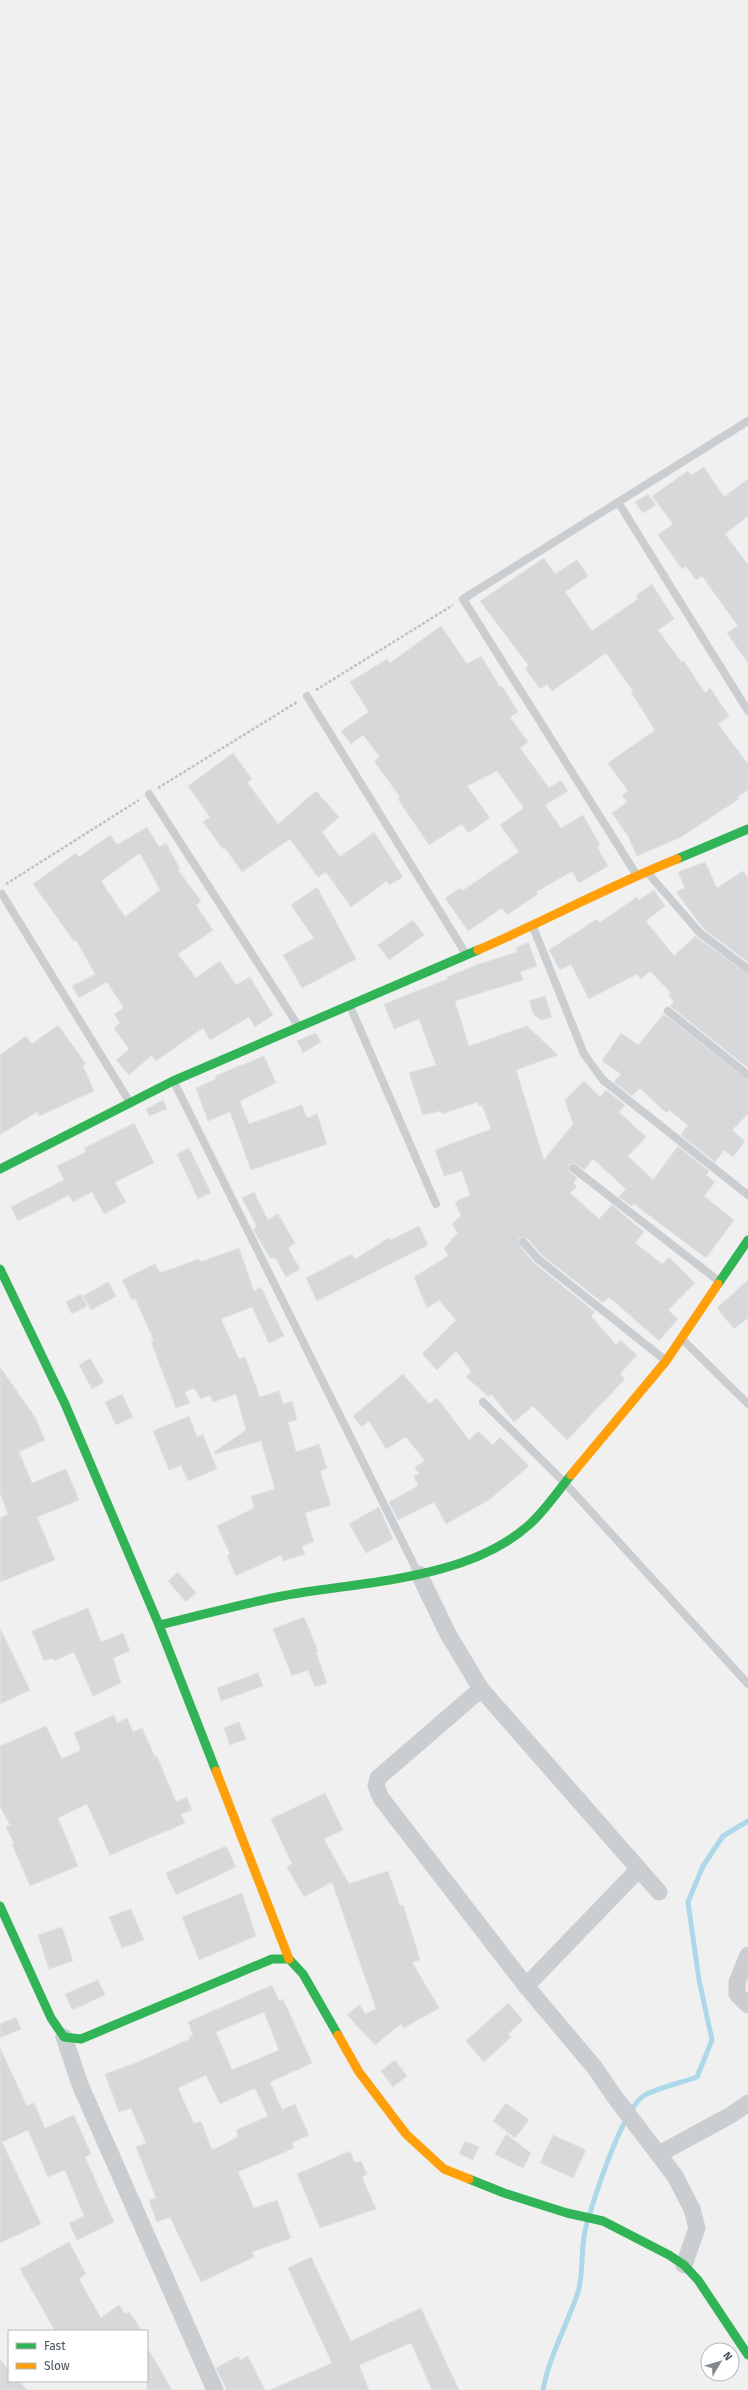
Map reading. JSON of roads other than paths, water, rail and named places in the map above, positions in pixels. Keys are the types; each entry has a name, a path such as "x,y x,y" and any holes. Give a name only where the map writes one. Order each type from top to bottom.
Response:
{"street":[{"path":"0,1169 173,1081 532,926 646,871 730,838 748,829"},
{"path":"159,1625 277,1597 419,1574 465,1561 499,1545 530,1524 666,1361 748,1240"},
{"path":"0,1269 65,1404 159,1625 290,1959 303,1974 359,2072 406,2134 444,2169 504,2193 567,2213 603,2221 684,2265 698,2280 748,2355"},
{"path":"419,1574 448,1634 481,1689 659,1892"},
{"path":"481,1689 378,1778 376,1786 381,1798 526,1986 595,2068 675,2176 692,2209 697,2228 684,2265"},
{"path":"526,1986 639,1869"},
{"path":"0,1906 51,2018 64,2037 81,2087 215,2390"},
{"path":"748,1955 737,1982 737,1994 748,2005"},
{"path":"64,2037 80,2038 272,1959 290,1959"},
{"path":"658,2154 731,2115 748,2103"}],"lane":[{"path":"637,875 464,599 748,422"},
{"path":"618,502 748,711"},
{"path":"307,696 466,955"},
{"path":"149,794 299,1027"},
{"path":"646,871 700,933 748,969"},
{"path":"2,894 130,1102"},
{"path":"532,926 584,1054 591,1067 603,1080 748,1195"},
{"path":"350,1005 436,1204"},
{"path":"668,1011 748,1075"},
{"path":"173,1081 419,1574"},
{"path":"573,1168 720,1282"},
{"path":"523,1242 538,1259 666,1361"},
{"path":"682,1338 748,1404"},
{"path":"483,1402 564,1482 748,1684"}],"waterway":[{"path":"590,2213 620,2131 637,2102 651,2092 697,2077 712,2040 699,1980 688,1902 703,1866 723,1836 748,1821"},
{"path":"543,2390 549,2366 577,2295 581,2278 583,2241 587,2223"}]}
